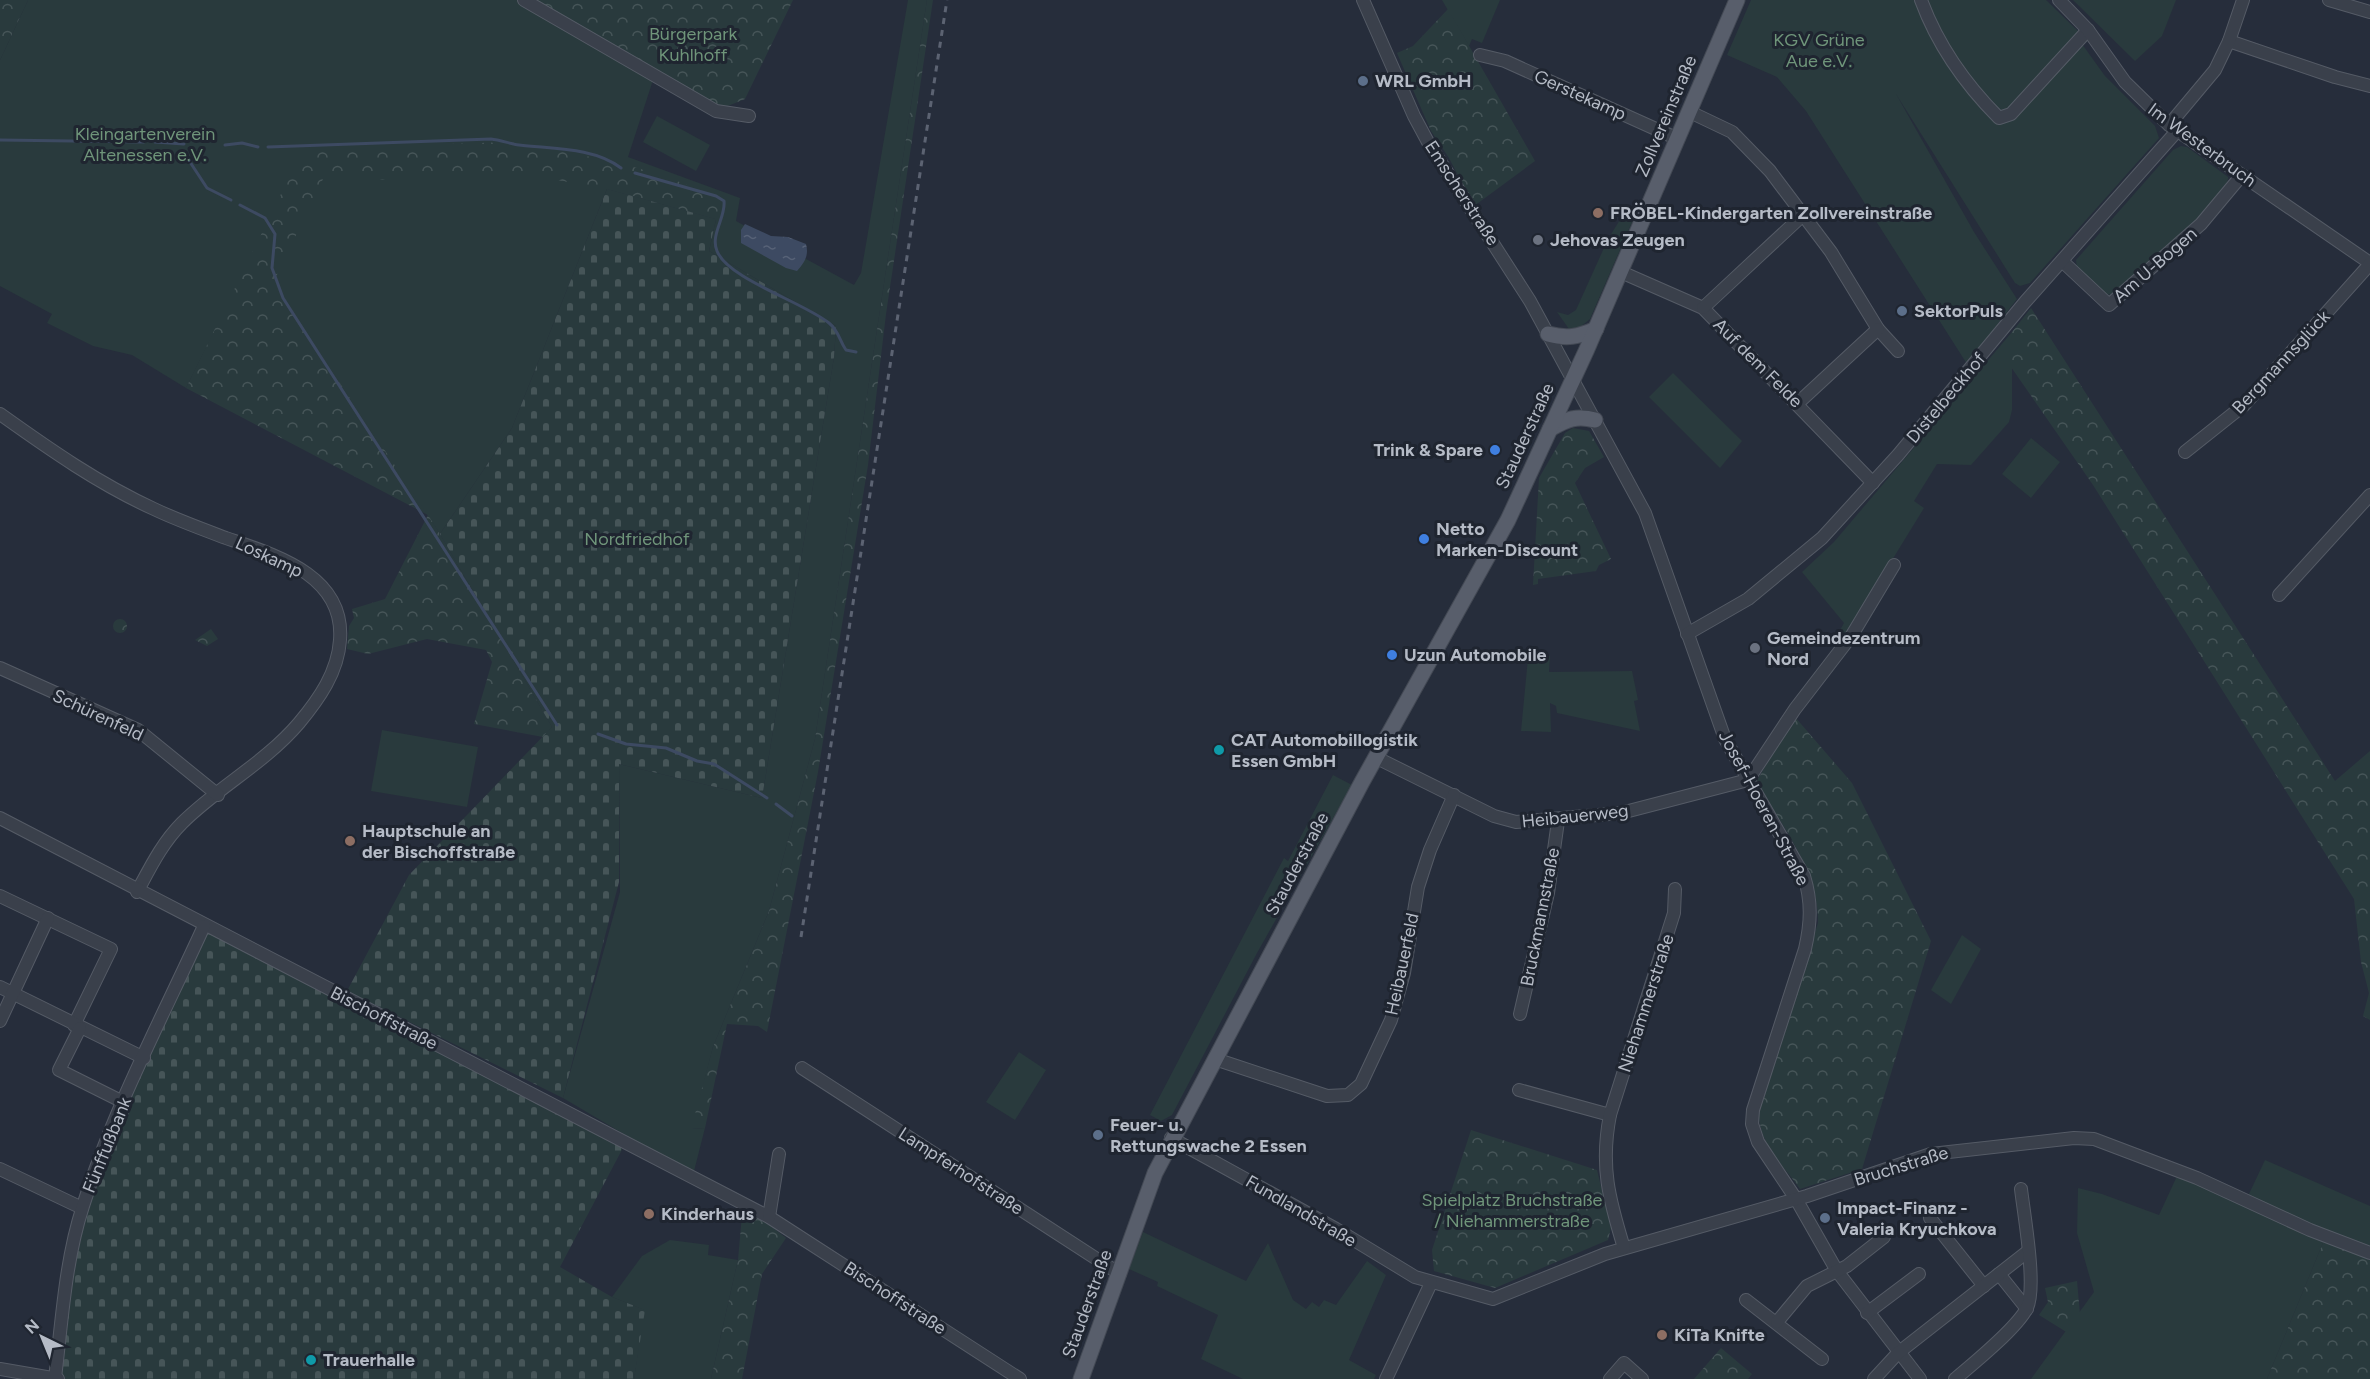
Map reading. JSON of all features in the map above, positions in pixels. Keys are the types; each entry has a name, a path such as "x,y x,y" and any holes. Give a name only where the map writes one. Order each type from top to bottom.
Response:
{"main road":[{"name":"Zollvereinstraße","path":"1574,379 1737,0"},
{"path":"1548,334 1564,338 1580,337 1596,329"},
{"name":"Stauderstraße","path":"1081,1379 1155,1173 1171,1138 1508,520 1574,379"},
{"path":"1550,429 1569,418 1583,416 1595,420"}],"street":[{"path":"525,0 716,111 749,116"},
{"name":"Emscherstraße","path":"1363,0 1429,144 1489,234 1574,379"},
{"path":"1921,0 1928,18 1954,64 1971,89 1999,118 2011,114 2088,30"},
{"name":"Im Westerbruch","path":"2059,0 2088,30 2125,82 2173,128 2370,263"},
{"name":"Distelbeckhof","path":"1687,634 1748,599 1791,566 1822,538 1873,483 2173,128 2215,70 2229,41 2243,0"},
{"path":"2329,0 2348,3 2370,12"},
{"path":"2229,41 2335,77 2370,86"},
{"name":"Gerstekamp","path":"1480,55 1505,61 1678,139"},
{"path":"1690,112 1732,132 1743,141 1804,214 1878,329 1898,351"},
{"name":"Am U-Bogen","path":"2062,261 2109,305 2182,243 2217,207 2242,175"},
{"path":"1703,308 1804,214"},
{"name":"Bergmannsglück","path":"2185,452 2244,405 2370,263"},
{"name":"Auf dem Felde","path":"1621,272 1703,308 1798,403 1873,483"},
{"path":"1798,403 1878,329"},
{"name":"Josef-Hoeren-Straße","path":"1574,379 1645,513 1725,739 1804,876 1811,897 1810,924 1805,949 1752,1117 1758,1142 1796,1199 1837,1271 1867,1313 1920,1379"},
{"name":"Loskamp","path":"0,414 55,454 149,507 296,565 325,589 340,616 339,653 324,688 287,736 173,833 137,891"},
{"path":"2279,595 2370,495"},
{"path":"1748,780 1795,709 1852,635 1894,565"},
{"name":"Schürenfeld","path":"0,668 138,730 218,795"},
{"name":"Heibauerweg","path":"1377,758 1506,820 1526,823 1621,813 1748,780"},
{"name":"Heibauerfeld","path":"1215,1059 1327,1096 1348,1095 1361,1084 1391,1020 1404,973 1418,887 1430,850 1454,795"},
{"name":"Bischoffstraße","path":"0,818 769,1218 1020,1379"},
{"name":"Bruckmannstraße","path":"1520,1014 1548,892 1558,821"},
{"name":"Niehammerstraße","path":"1624,1248 1609,1198 1604,1147 1610,1114 1674,913 1675,889"},
{"path":"0,896 111,949 59,1070 123,1102"},
{"path":"0,1021 6,990 48,918"},
{"name":"Fünffußbank","path":"56,1378 73,1245 82,1208 123,1102 204,926"},
{"path":"6,990 144,1058"},
{"name":"Lampferhofstraße","path":"802,1068 1120,1274"},
{"path":"1520,1090 1610,1114"},
{"name":"Fundlandstraße","path":"1171,1138 1336,1229 1395,1268 1431,1283"},
{"name":"Bruchstraße","path":"1431,1283 1493,1299 1624,1248 1796,1199 1931,1154 2074,1138 2094,1139 2197,1178 2310,1230 2370,1253"},
{"path":"769,1218 779,1154"},
{"path":"0,1169 82,1208"},
{"path":"1955,1379 2003,1335 2027,1309 2031,1297 2021,1189"},
{"path":"1930,1218 1983,1286"},
{"path":"1777,1322 1806,1286 1847,1266 1884,1238"},
{"path":"1874,1379 1898,1353 2027,1252"},
{"path":"1867,1313 1919,1274"},
{"path":"1999,1274 2027,1309"},
{"path":"1386,1379 1431,1283"},
{"path":"1746,1300 1822,1359"},
{"path":"1610,1379 1624,1363 1639,1377"},
{"path":"0,1369 56,1378"}],"green space":[{"path":"0,0 28,0 0,60"},
{"name":"Kleingartenverein Altenessen e.V.","path":"28,0 521,0 654,77 628,157 740,198 736,221 854,285 861,273 908,0 927,0 815,739 769,911 713,1047 692,1129 705,1128 693,1175 563,1098 620,892 619,764 762,798 834,357 836,326 709,251 716,219 607,189 512,428 440,534 253,254 186,388 132,355 93,346 47,323 52,314 0,286 0,60"},
{"name":"Bürgerpark Kuhlhoff","path":"533,0 793,0 745,99 718,110"},
{"path":"927,0 933,0 886,314 868,465 818,772 767,1032 758,1026 727,1024 705,1128 691,1129 713,1047 769,911 815,739"},
{"path":"1442,0 1500,0 1482,43 1472,39 1469,46"},
{"name":"KGV Grüne Aue e.V.","path":"1751,0 2046,0 2078,31 2082,44 2105,76 2155,126 2159,138 2030,283 2020,286 2015,283 1896,94 1974,232 2017,299 1967,364 1806,111 1777,77 1727,55"},
{"path":"2073,0 2176,0 2162,36 2135,61"},
{"path":"1448,9 1535,161 1474,206 1449,158 1431,131 1397,53 1413,46"},
{"path":"657,116 710,145 696,171 643,142"},
{"path":"509,142 644,170 696,189 720,201 716,219 607,189 512,172 376,180 324,177 273,283 428,515 186,388 303,149"},
{"path":"2181,146 2187,147 2228,177 2225,187 2199,218 2180,236 2115,293 2107,295 2077,268 2076,260 2173,150"},
{"name":"Nordfriedhof","path":"607,189 716,219 709,251 836,326 834,357 762,798 619,764 619,882 563,1098 347,991 409,875 552,727 440,534 512,428"},
{"path":"1628,207 1636,213 1590,319 1579,328 1569,329 1557,312 1568,315 1576,310 1608,239"},
{"path":"2031,308 2335,781 2370,751 2370,1020 2363,1016 2369,993 2361,962 2354,899 2093,485 2011,367 2012,332"},
{"path":"2012,332 2012,410 2009,422 1971,465 1937,464 1914,501 1924,508 1843,640 1836,637 1844,623 1802,572 1834,542"},
{"path":"1673,373 1742,441 1720,468 1649,397"},
{"path":"1573,428 1589,431 1604,457 1585,468 1575,483 1611,559 1599,565 1596,571 1538,579 1538,584 1533,585 1539,478 1565,433"},
{"path":"2031,438 2060,462 2031,498 2002,474"},
{"path":"428,515 552,727 543,737 474,724 492,662 486,650 427,639 368,654 347,649 349,626 354,618 352,609 385,599"},
{"path":"117,619 123,619 127,626 123,633 117,633 113,629 113,623"},
{"path":"211,629 218,639 207,646 195,640"},
{"path":"1550,656 1549,672 1632,671 1638,700 1634,701 1640,731 1557,713 1556,706 1550,703 1551,732 1521,731 1528,658"},
{"path":"1795,717 1852,783 1931,941 1862,1169 1800,1189 1772,1153 1759,1122 1759,1111 1818,923 1817,904 1806,867 1756,782"},
{"path":"382,730 478,747 467,807 371,791"},
{"path":"1333,775 1352,785 1257,953 1172,1115 1161,1121 1150,1115 1284,858 1288,861"},
{"path":"206,929 625,1144 560,1267 612,1297 645,1310 634,1379 60,1379 74,1247 103,1156"},
{"path":"1962,935 1981,949 1951,1004 1931,990"},
{"path":"1019,1052 1046,1070 1015,1120 986,1102"},
{"name":"Spielplatz Bruchstraße / Niehammerstraße","path":"1471,1130 1597,1170 1611,1228 1608,1240 1495,1288 1434,1271 1432,1250"},
{"path":"2265,1160 2370,1206 2370,1247 2321,1230 2248,1196"},
{"path":"2177,1176 2325,1238 2267,1379 2031,1379 2094,1292 2077,1233 2078,1188 2102,1194 2159,1215"},
{"path":"743,1204 786,1238 762,1274 742,1379 711,1379 738,1260"},
{"path":"1143,1232 1246,1281 1268,1243 1293,1300 1306,1309 1312,1302 1319,1307 1324,1300 1336,1305 1367,1261 1386,1275 1349,1360 1376,1375 1374,1379 1243,1379 1201,1359 1218,1315 1157,1286 1158,1282 1129,1269"},
{"path":"2325,1238 2370,1253 2370,1379 2267,1379"},
{"path":"670,1240 709,1245 708,1255 738,1260 711,1379 634,1379 644,1310 612,1297 642,1256"},
{"path":"2077,1281 2080,1314 2068,1333 2039,1315 2048,1302 2045,1288"},
{"path":"1721,1348 1752,1374 1748,1379 1694,1379"}],"water":[{"path":"745,224 771,236 788,237 806,244 807,255 802,265 797,271 786,268 741,243 741,230"}],"waterway":[{"path":"268,147 491,139 519,145 585,153 598,156 621,168"},
{"path":"0,140 144,142"},
{"path":"155,142 184,144"},
{"path":"225,145 242,143 258,147"},
{"path":"188,159 207,188 231,200"},
{"path":"635,173 716,196 724,201 715,239 717,251 724,261 750,281 829,323 837,332 846,350 856,352"},
{"path":"240,205 265,218 275,234 272,268 283,298 557,725"},
{"path":"598,734 626,744 666,748 697,761 714,764 767,798"},
{"path":"776,804 792,816"}],"railway":[{"path":"801,937 947,0"}],"place":[{"name":"WRL GmbH","path":"1363,81"},
{"name":"FRÖBEL-Kindergarten Zollvereinstraße","path":"1598,213"},
{"name":"Jehovas Zeugen","path":"1538,240"},
{"name":"SektorPuls","path":"1902,311"},
{"name":"Trink & Spare","path":"1495,450"},
{"name":"Netto Marken-Discount","path":"1424,539"},
{"name":"Gemeindezentrum Nord","path":"1755,648"},
{"name":"Uzun Automobile","path":"1392,655"},
{"name":"CAT Automobillogistik Essen GmbH","path":"1219,750"},
{"name":"Hauptschule an der Bischoffstraße","path":"350,841"},
{"name":"Feuer- u. Rettungswache 2 Essen","path":"1098,1135"},
{"name":"Kinderhaus","path":"649,1214"},
{"name":"Impact-Finanz - Valeria Kryuchkova","path":"1825,1218"},
{"name":"KiTa Knifte","path":"1662,1335"},
{"name":"Trauerhalle","path":"311,1360"}]}
